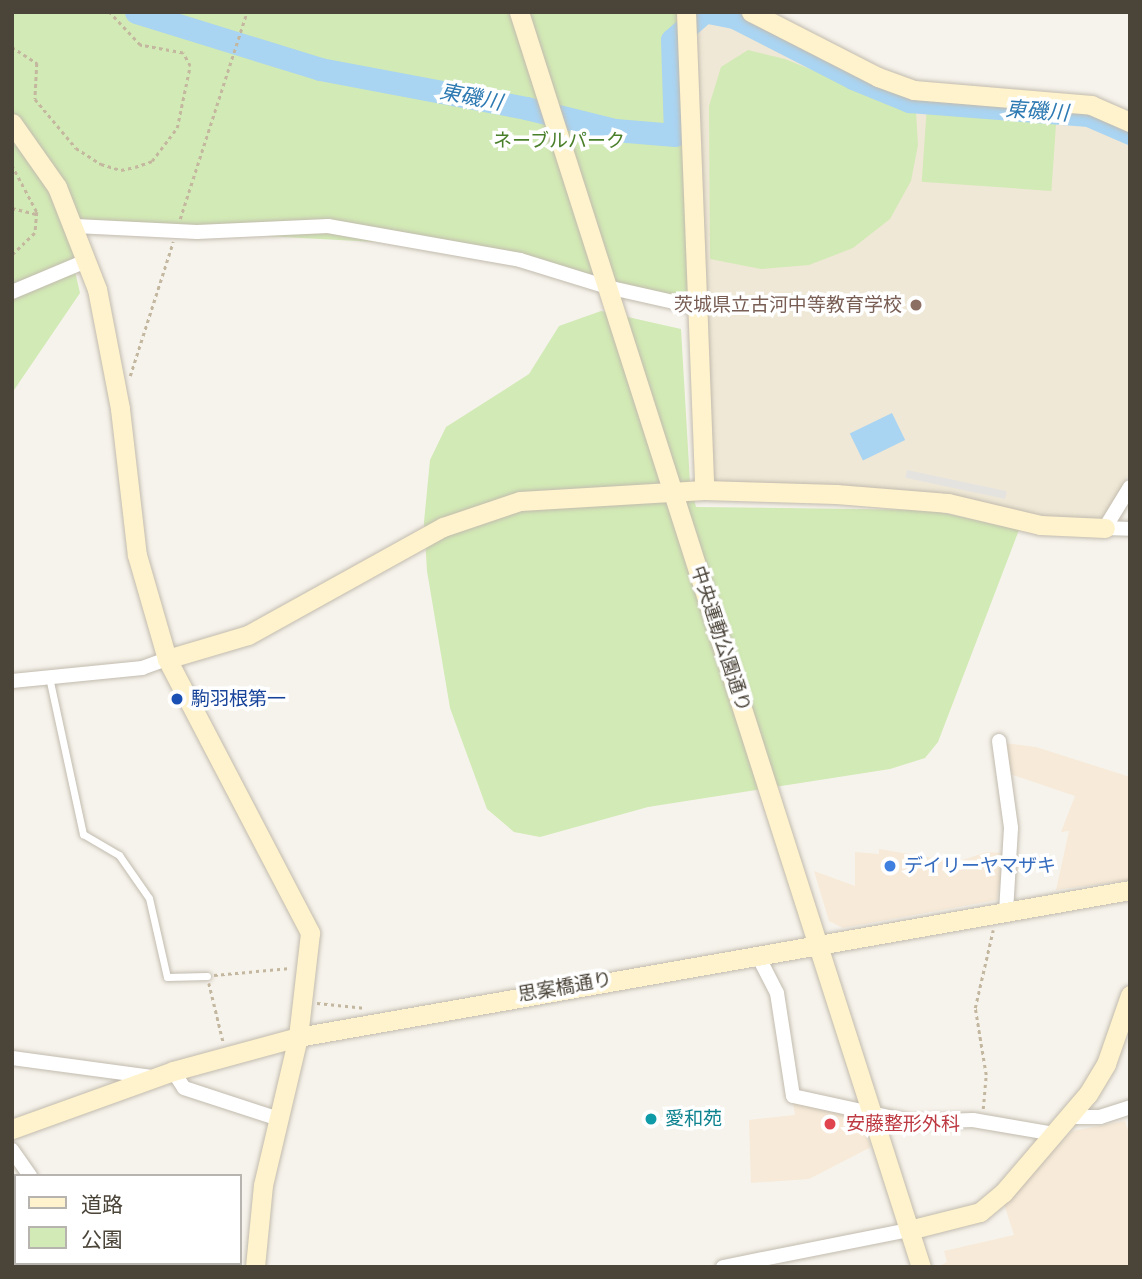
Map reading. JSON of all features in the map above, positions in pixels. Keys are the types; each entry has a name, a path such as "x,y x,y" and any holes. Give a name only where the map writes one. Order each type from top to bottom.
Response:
{"street":[{"name":"中央運動公園通り","path":"519,12 921,1267"},
{"path":"686,12 704,490"},
{"path":"751,12 878,77 914,90 1091,105 1130,122"},
{"path":"12,124 57,187 88,260 104,312 144,593 167,659 303,914 310,933 308,971 298,1037 276,1118 263,1185 255,1267"},
{"path":"75,226 177,231 328,226 520,260 607,287 696,307"},
{"path":"12,292 88,260"},
{"path":"1105,528 1130,487"},
{"path":"12,681 142,668 270,625 396,551 485,510 559,496 704,490 948,503 1040,524 1130,529"},
{"path":"999,741 1011,828 1002,912"},
{"name":"思案橋通り","path":"12,1129 165,1074 298,1037 1130,890"},
{"path":"757,954 777,993 793,1096 912,1122 981,1121 1054,1134"},
{"path":"723,1267 969,1216 993,1204 1054,1134 1073,1117 1106,1064 1130,995"},
{"path":"12,1058 165,1074 184,1088 276,1118"},
{"path":"1073,1117 1086,1119 1130,1107"},
{"path":"12,1150 29,1174"}],"lane":[{"path":"49,677 83,834 119,855 149,898 167,977 207,976"}],"path":[{"path":"12,47 37,63 34,99 76,148 101,164 121,170 152,161 177,128 190,66 183,52 140,45 109,12"},
{"path":"128,384 247,12"},
{"path":"12,165 37,214 35,233 12,256"},
{"path":"12,208 37,214"},
{"path":"981,1121 986,1075 975,1008 1002,912"},
{"path":"226,1056 207,976 285,967 308,971"},
{"path":"303,1001 378,1009 391,1020"}],"shaded area":[{"name":"茨城県立古河中等教育学校","path":"700,15 739,22 854,83 908,104 1088,117 1130,137 1130,473 1105,515 1097,519 1045,518 711,485 690,24"},
{"path":"907,470 1007,491 1005,499 905,478"},
{"path":"1004,743 1036,747 1130,777 1130,880 1056,890 1069,831 1061,832 1075,796 1007,773"},
{"path":"879,849 956,862 987,852 1005,853 997,900 843,928 829,921 814,871 855,886 855,852 879,854"},
{"path":"793,1102 859,1114 871,1147 809,1179 751,1183 749,1120 795,1115"},
{"path":"1125,1121 1130,1136 1130,1267 937,1267 947,1262 944,1251 1014,1235 1004,1204 1072,1131"}],"green space":[{"name":"ネーブルパーク","path":"12,12 686,12 696,307 452,246 76,226 87,256 74,267 80,293 12,393"},
{"path":"748,50 785,59 916,112 918,145 911,181 890,219 853,248 809,265 761,269 710,259 709,106 721,67"},
{"path":"927,106 1057,115 1051,191 922,182"},
{"path":"601,311 681,329 690,483 696,507 931,510 1019,530 938,742 925,758 890,769 648,807 540,837 514,832 487,809 450,708 427,571 424,522 430,460 446,427 529,374 559,326"}],"water":[{"path":"892,413 905,440 863,461 850,434"}],"waterway":[{"name":"東磯川","path":"136,12 320,69 526,108 615,130 675,135 672,40 704,12"},
{"name":"東磯川","path":"708,12 734,17 853,78 909,101 1088,115 1130,133"}],"place":[{"name":"茨城県立古河中等教育学校","path":"916,305"},
{"name":"駒羽根第一","path":"177,699"},
{"name":"デイリーヤマザキ","path":"890,866"},
{"name":"愛和苑","path":"651,1119"},
{"name":"安藤整形外科","path":"830,1124"}]}
